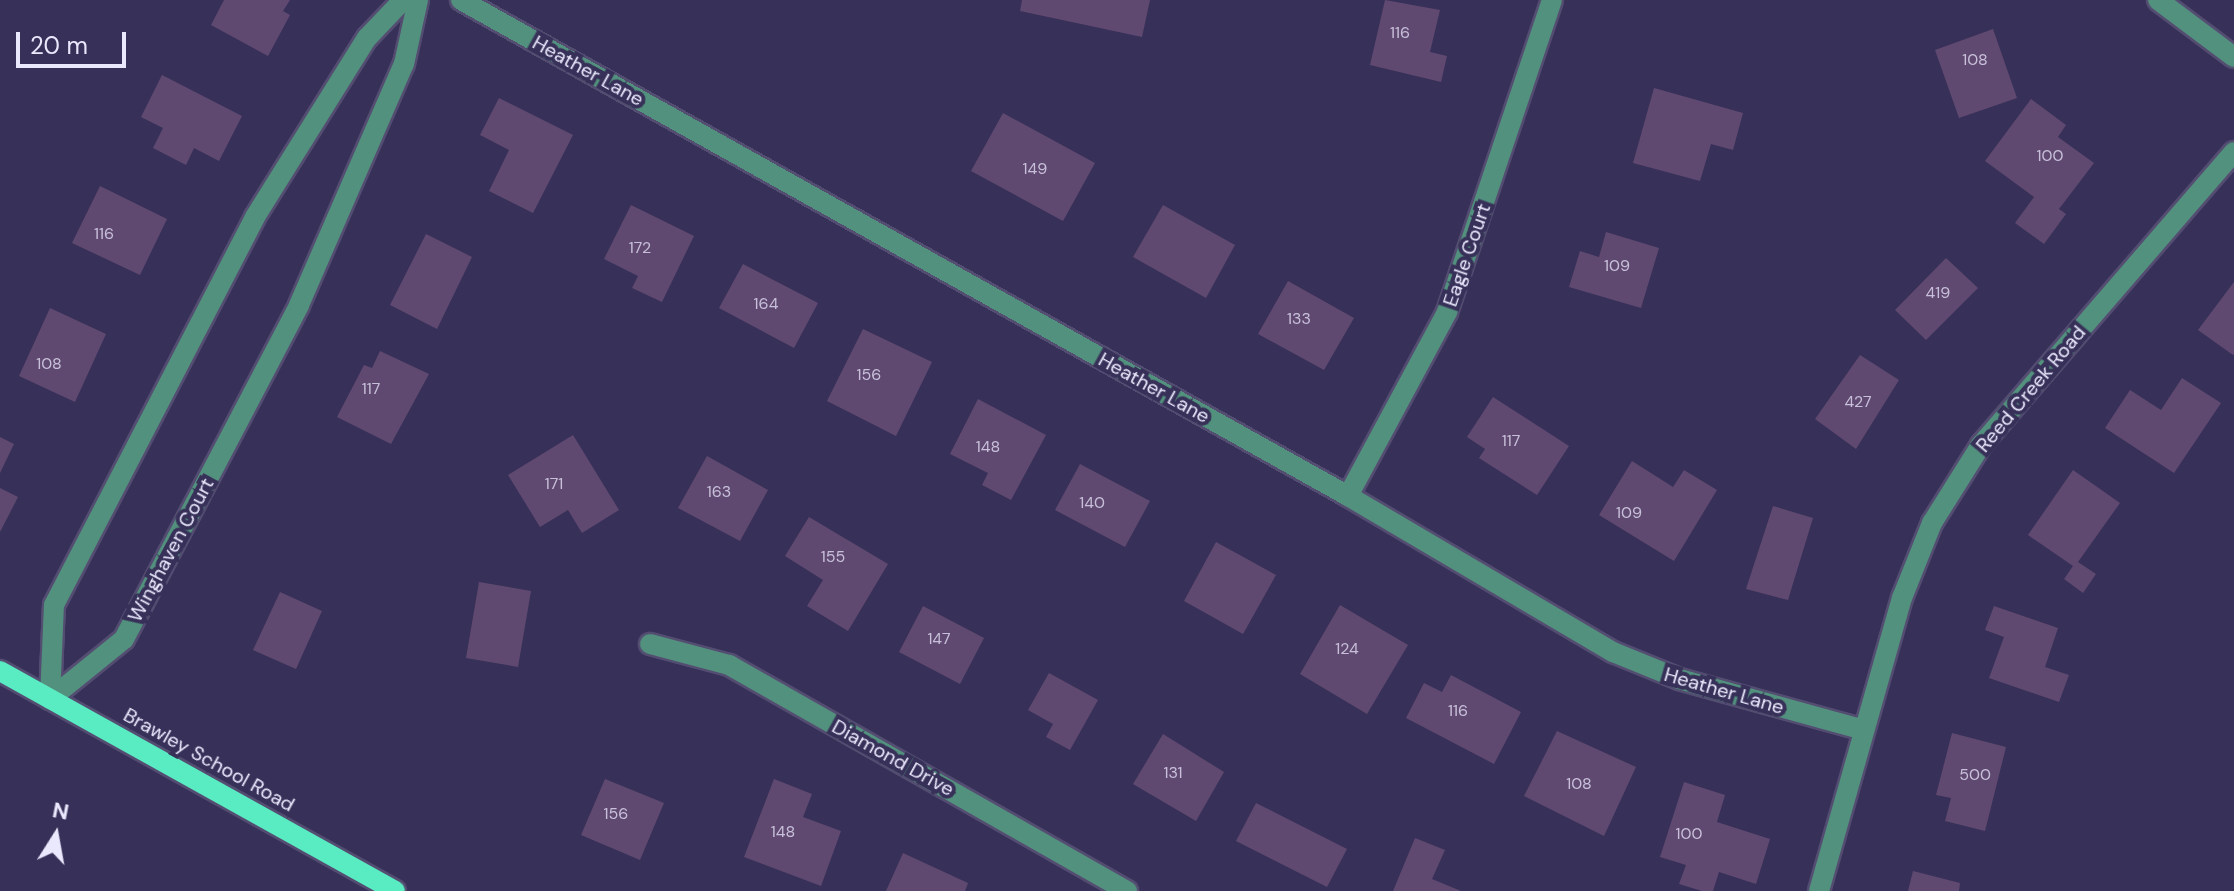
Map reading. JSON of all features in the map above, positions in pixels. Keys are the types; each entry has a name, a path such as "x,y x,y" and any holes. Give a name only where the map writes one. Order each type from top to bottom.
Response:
{"main road":[{"name":"Brawley School Road","path":"0,671 395,891"}],"street":[{"path":"50,699 54,605 255,217 367,38 403,0"},
{"name":"Winghaven Court","path":"50,699 124,639 299,305 404,64 418,0"},
{"name":"Heather Lane","path":"461,0 1348,496 1645,667 1864,730"},
{"name":"Eagle Court","path":"1348,496 1447,312 1552,0"},
{"path":"2158,0 2234,57"},
{"name":"Reed Creek Road","path":"1819,891 1902,598 1922,548 1981,445 2234,152"},
{"name":"Diamond Drive","path":"650,644 729,665 1127,891"}],"building":[{"path":"224,0 290,0 283,11 290,15 268,56 211,25"},
{"path":"1022,0 1150,0 1142,37 1020,11"},
{"path":"1385,0 1440,10 1430,52 1447,56 1441,82 1370,65"},
{"path":"1993,29 2017,98 1959,118 1935,50"},
{"path":"162,75 242,116 219,161 194,148 186,165 153,148 163,128 141,117"},
{"path":"1654,88 1743,113 1733,150 1711,144 1700,181 1633,163"},
{"path":"499,98 573,135 533,213 489,191 509,150 480,135"},
{"path":"2031,99 2066,125 2058,137 2094,163 2059,209 2066,214 2044,244 2015,223 2034,197 1985,161"},
{"path":"1003,113 1095,163 1063,221 971,171"},
{"path":"100,186 167,219 140,275 72,243"},
{"path":"631,205 694,236 662,302 632,288 638,276 604,259"},
{"path":"1163,205 1235,245 1206,298 1133,257"},
{"path":"1606,232 1659,248 1641,308 1569,287 1580,251 1599,257"},
{"path":"426,234 472,257 437,329 390,305"},
{"path":"1946,258 1978,288 1926,340 1895,310"},
{"path":"743,264 818,303 794,348 719,308"},
{"path":"1288,281 1354,318 1324,370 1258,334"},
{"path":"2234,282 2234,354 2233,355 2198,330"},
{"path":"50,308 106,334 75,402 19,376"},
{"path":"863,329 932,362 896,436 827,401"},
{"path":"380,351 429,374 391,444 337,417 364,365 372,368"},
{"path":"1860,355 1899,380 1856,449 1815,419"},
{"path":"2182,378 2221,403 2174,473 2105,428 2130,390 2161,410"},
{"path":"1493,397 1569,446 1537,495 1479,458 1485,449 1467,437"},
{"path":"978,399 1046,435 1011,500 982,485 988,473 950,454"},
{"path":"573,435 619,510 582,533 568,510 540,527 508,475"},
{"path":"0,437 14,444 0,473"},
{"path":"707,456 768,490 740,541 678,508"},
{"path":"1632,461 1673,487 1684,470 1717,490 1674,561 1599,515"},
{"path":"1080,464 1150,501 1125,547 1055,510"},
{"path":"2073,470 2120,503 2078,562 2096,574 2083,593 2064,579 2073,566 2028,535"},
{"path":"0,488 18,497 0,532"},
{"path":"1773,506 1813,518 1788,600 1746,589"},
{"path":"809,517 888,564 848,631 807,606 823,580 785,556"},
{"path":"1216,542 1276,575 1243,634 1184,601"},
{"path":"479,582 531,591 518,667 466,658"},
{"path":"280,592 322,611 296,669 253,650"},
{"path":"1340,605 1408,645 1367,714 1300,674"},
{"path":"923,606 984,638 960,684 899,652"},
{"path":"1994,606 2058,628 2045,667 2069,675 2059,702 1989,678 2004,637 1985,630"},
{"path":"1049,673 1098,700 1070,750 1046,737 1053,724 1028,710"},
{"path":"1451,675 1521,712 1494,764 1406,718 1424,683 1442,692"},
{"path":"1557,731 1636,767 1604,836 1524,796"},
{"path":"1952,733 2006,747 1985,831 1945,821 1951,798 1936,795"},
{"path":"1163,734 1224,772 1196,821 1133,784"},
{"path":"605,779 664,803 640,860 581,835"},
{"path":"774,779 812,794 803,817 841,831 821,886 744,857"},
{"path":"1684,782 1725,795 1717,822 1770,839 1756,884 1719,872 1713,891 1679,884 1686,865 1660,857"},
{"path":"1256,803 1347,849 1327,887 1236,841"},
{"path":"1415,838 1445,850 1432,879 1461,891 1393,891"},
{"path":"903,853 968,883 965,891 886,891"},
{"path":"1913,871 1960,883 1959,891 1908,891"}]}
